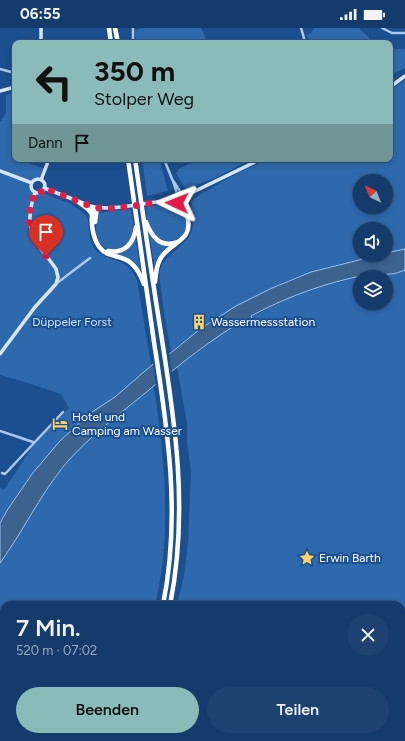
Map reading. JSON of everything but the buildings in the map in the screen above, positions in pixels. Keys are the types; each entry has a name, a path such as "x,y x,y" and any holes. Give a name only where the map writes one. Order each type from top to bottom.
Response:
{"highway":[{"path":"109,28 111,40"},
{"path":"115,28 117,40"},
{"path":"128,162 162,393 171,469 173,511 169,567 164,601"},
{"path":"135,162 177,447 180,495 178,553 171,601"},
{"path":"77,201 92,214"},
{"path":"95,207 92,214 95,238 101,248 107,253 124,258 132,263 147,289"},
{"path":"94,230 95,207"},
{"path":"154,287 156,270 162,256 183,239 188,230 189,226 187,215"},
{"path":"143,217 150,233 158,241 175,243 183,239"},
{"path":"101,248 113,252 127,248 134,238 137,220"}],"street":[{"path":"40,28 41,40"},
{"path":"133,28 133,40"},
{"path":"301,28 304,40"},
{"path":"382,28 392,34 405,33"},
{"path":"0,69 12,72"},
{"path":"393,84 405,76"},
{"path":"0,91 12,88"},
{"path":"41,180 48,162"},
{"path":"165,162 175,191 181,197 187,215"},
{"path":"44,188 95,207 108,208 163,201 181,197 255,162"},
{"path":"0,171 32,183"},
{"path":"32,183 37,180 41,180"},
{"path":"41,180 44,183 44,188"},
{"path":"32,183 32,189 35,192 29,220 31,231 35,241 56,269 58,277 56,284"},
{"path":"35,192 41,192 44,188"},
{"path":"181,197 183,208 187,215"},
{"path":"163,201 177,203 183,208"},
{"path":"0,354 35,307 56,284 90,258"},
{"path":"2,473 5,474 31,447 33,442 63,412"},
{"path":"0,431 33,442"}],"green space":[{"path":"142,28 201,28 207,40 136,40 135,31"},
{"path":"314,28 359,28 371,40 309,40 307,35 311,33"},
{"path":"393,49 405,49 405,68 395,73 393,76"},
{"path":"405,80 405,249 393,252 393,222 353,222 353,261 311,272 273,287 220,316 171,352 159,274 162,264 188,239 192,231 193,224 191,202 193,199 230,177 262,162 393,162 393,88"},
{"name":"Düppeler Forst","path":"12,93 12,162 24,162 43,168 40,177 29,181 28,184 33,194 37,195 43,193 71,204 87,216 91,241 97,251 102,255 126,266 132,271 137,280 151,365 130,386 85,417 63,439 43,461 15,497 0,523 0,487 4,490 34,444 69,408 61,394 0,375 0,122 6,113 6,95"},
{"path":"142,162 160,162 168,191 147,196"},
{"path":"192,162 246,162 215,178 188,188 185,188 176,173 179,169"},
{"path":"171,204 179,207 182,209 185,216 187,225 185,232 181,237 175,240 169,241 162,239 155,235 149,226 146,207"},
{"path":"131,209 134,228 131,239 124,247 119,249 114,250 104,247 98,240 96,232 98,213"},
{"path":"149,234 155,239 172,244 155,269"},
{"path":"135,235 141,273 123,256 112,253 119,252"},
{"path":"405,270 405,601 178,601 184,576 188,543 191,472 187,441 187,423 177,367 224,332 246,319 252,320 251,317 289,298 314,288 353,279 353,310 393,310 393,273"},
{"path":"153,387 162,447 165,500 164,553 156,601 0,601 0,563 49,486 83,445"}],"shaded area":[{"path":"405,249 405,270 393,274 393,270 353,270 353,278 310,290 251,316 252,320 249,321 246,319 232,327 194,354 81,447 63,467 46,490 16,540 0,563 0,523 8,509 32,474 59,442 89,414 115,397 152,365 172,352 200,329 236,306 272,288 311,272 353,262 393,262 393,252"}],"pier":[{"path":"169,351 172,374 156,387 153,362"}],"place":[{"name":"Wassermessstation","path":"199,322"},
{"name":"Hotel und Camping am Wasser","path":"60,424"},
{"name":"Erwin Barth","path":"307,558"}],"route":[{"path":"46,256 35,241 29,220 35,192 41,192 44,188 98,208 122,207 163,201 177,203"}]}
